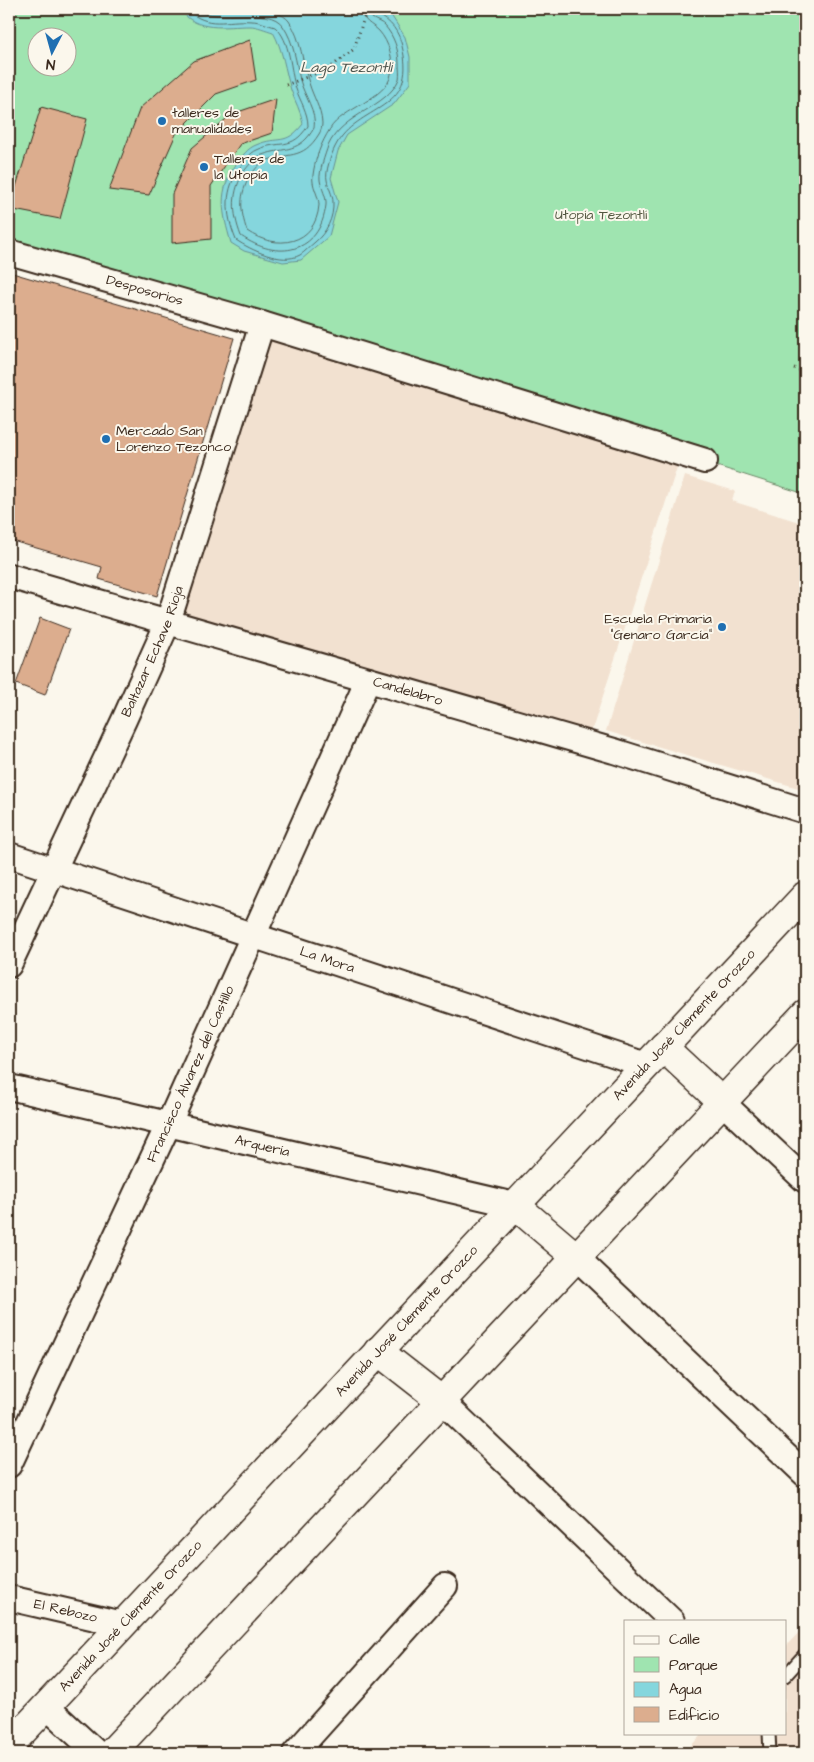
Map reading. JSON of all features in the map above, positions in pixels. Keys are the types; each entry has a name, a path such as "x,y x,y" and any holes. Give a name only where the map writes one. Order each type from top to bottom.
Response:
{"street":[{"name":"Desposorios","path":"9,252 272,327 705,461"},
{"name":"Baltazar Echave Rioja","path":"9,965 168,622 272,327"},
{"name":"Candelabro","path":"9,576 614,751 805,811"},
{"name":"Francisco Álvarez del Castillo","path":"9,1465 169,1122 368,680"},
{"name":"La Mora","path":"9,855 253,936 655,1056"},
{"name":"Avenida José Clemente Orozco","path":"9,1746 805,896"},
{"path":"111,1753 805,1014"},
{"path":"655,1056 722,1103 805,1180"},
{"name":"Arquería","path":"9,1087 169,1122 515,1205"},
{"path":"515,1205 576,1257 805,1474"},
{"path":"378,1351 442,1400 671,1620"},
{"path":"295,1753 445,1586"},
{"name":"El Rebozo","path":"9,1598 122,1624"},
{"path":"46,1706 97,1753"}],"lane":[{"path":"786,1675 805,1654"},
{"path":"769,1734 770,1753"}],"path":[{"path":"286,85 330,68 354,49 367,9"},
{"path":"794,368 805,372"}],"shaded area":[{"path":"263,325 681,455 590,736 171,611"},
{"name":"Escuela Primaria \"Genaro García\"","path":"685,476 735,491 732,501 805,524 805,790 606,731"},
{"path":"805,1626 805,1753 684,1753 702,1734 786,1734 786,1646"}],"green space":[{"name":"Utopía Tezontli","path":"9,9 805,9 805,494 9,242"}],"water":[{"name":"Lago Tezontli","path":"180,9 374,9 391,15 405,37 410,57 410,83 394,104 347,135 338,151 331,178 338,202 329,236 301,260 283,262 244,251 231,243 225,221 223,202 226,183 245,152 253,146 264,142 291,136 303,124 291,90 282,53 273,32 250,26 221,27 203,25 194,22"}],"building":[{"name":"talleres de manualidades","path":"250,40 256,80 216,94 176,134 149,195 109,190 140,108 194,61"},
{"name":"Talleres de la Utopía","path":"276,99 272,133 240,144 211,186 211,239 172,243 172,194 192,148 232,114"},
{"path":"41,107 87,119 60,219 9,209"},
{"name":"Mercado San Lorenzo Tezonco","path":"9,272 234,338 157,596 99,579 102,567 9,540"},
{"path":"40,618 69,629 45,695 16,684"}],"place":[{"name":"talleres de manualidades","path":"162,121"},
{"name":"Talleres de la Utopía","path":"204,167"},
{"name":"Mercado San Lorenzo Tezonco","path":"106,439"},
{"name":"Escuela Primaria \"Genaro García\"","path":"722,627"}]}
